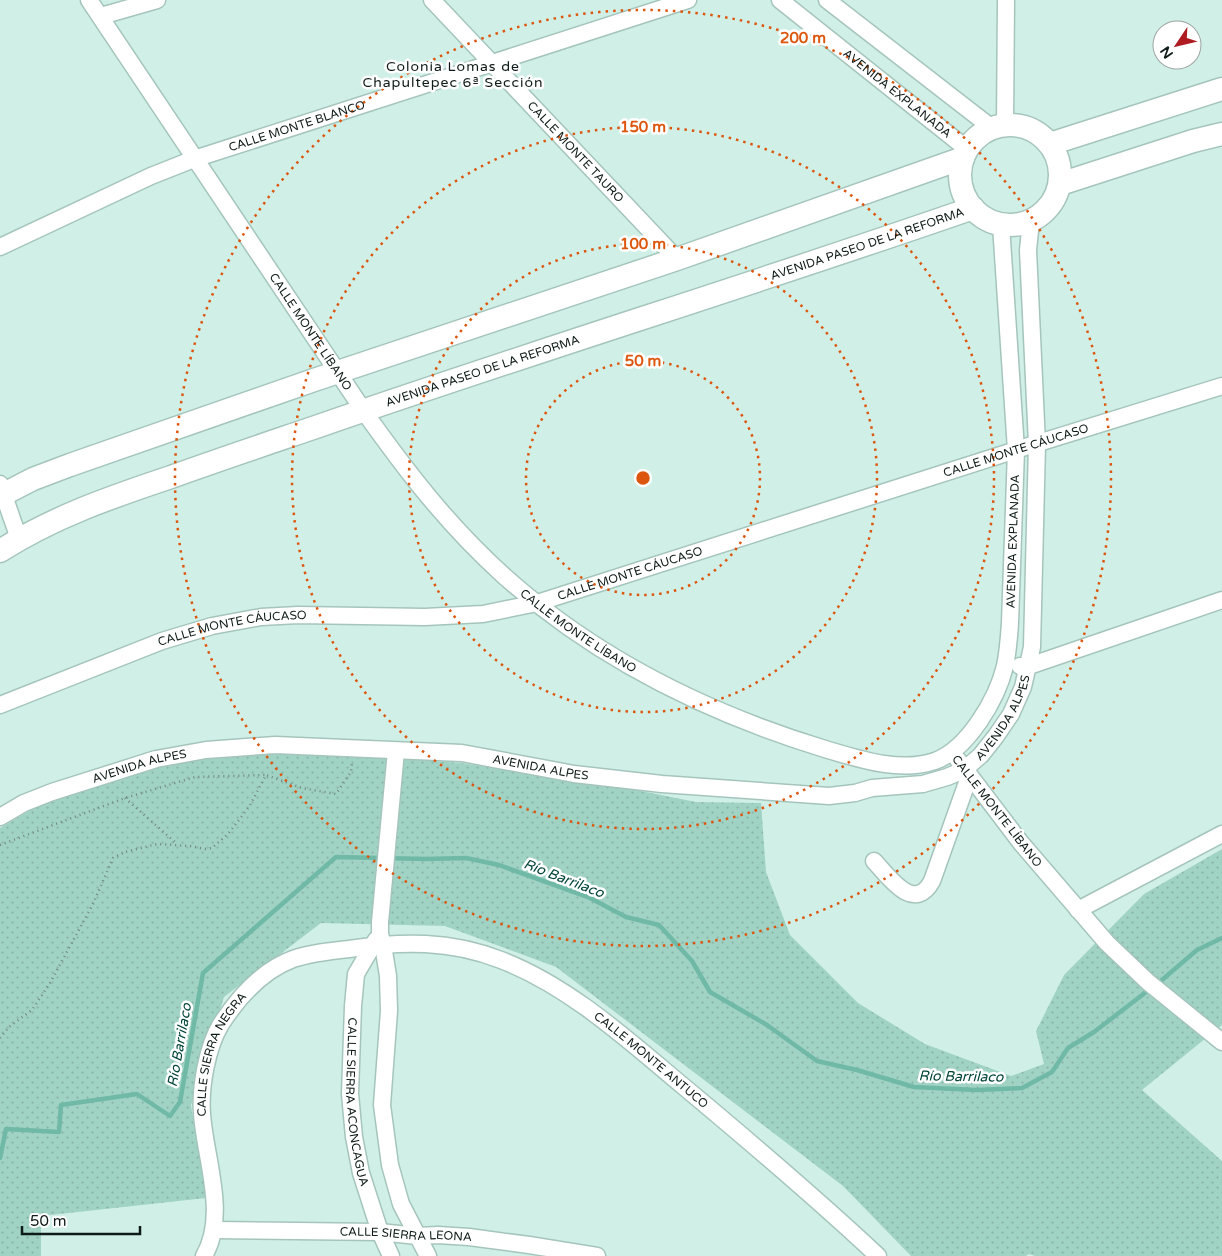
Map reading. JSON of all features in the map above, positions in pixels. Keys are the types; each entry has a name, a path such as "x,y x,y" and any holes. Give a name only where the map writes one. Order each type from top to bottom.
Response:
{"main road":[{"path":"1050,144 1222,89"},
{"path":"1018,125 1041,135 1050,144 1057,156 1060,170 1060,184 1054,199 1045,212 1031,221 1016,225 1001,224 986,219 973,208 963,193 960,175 965,153 978,136 998,126 1018,125"},
{"path":"1060,184 1193,141 1222,134"},
{"path":"1,491 70,465 338,372 677,259 965,153"},
{"name":"AVENIDA PASEO DE LA REFORMA","path":"9,545 75,510 363,410 973,208"}],"street":[{"name":"CALLE MONTE LÍBANO","path":"89,0 363,410 403,466 434,505 504,576 579,635 620,661 726,714 785,737 858,759 914,765 934,761 952,753 966,774 1021,843 1107,943 1148,982 1222,1042"},
{"path":"101,16 157,0"},
{"name":"CALLE MONTE TAURO","path":"432,0 677,259"},
{"name":"CALLE MONTE BLANCO","path":"0,247 142,180 194,159 688,0"},
{"name":"AVENIDA EXPLANADA","path":"780,0 965,153"},
{"path":"827,0 998,126"},
{"path":"998,126 1006,0"},
{"name":"AVENIDA EXPLANADA","path":"1029,666 1033,621 1037,444 1028,250 1031,221"},
{"name":"AVENIDA EXPLANADA","path":"952,753 969,735 998,687 1009,647 1016,450 1001,224"},
{"name":"CALLE MONTE CÁUCASO","path":"0,705 162,641 212,626 261,617 298,615 425,617 483,614 537,603 1222,386"},
{"path":"1,491 9,545"},
{"name":"AVENIDA ALPES","path":"1005,667 1029,666 1222,600"},
{"name":"AVENIDA ALPES","path":"0,818 24,803 52,792 156,759 206,750 275,745 396,752 462,753 574,774 662,784 829,796 855,793 872,788 923,784 966,774 1011,714 1023,687 1029,666"},
{"name":"CALLE SIERRA ACONCAGUA","path":"396,752 379,936 388,976 389,1011 382,1105 390,1165 401,1204 428,1256"},
{"path":"872,788 875,781 877,762"},
{"path":"874,861 904,892 912,895 920,894 927,889 966,774"},
{"path":"1078,910 1222,834"},
{"name":"CALLE SIERRA ACONCAGUA","path":"379,936 356,974 350,1094 354,1137 361,1173 380,1232 392,1256"},
{"name":"CALLE SIERRA NEGRA","path":"204,1256 209,1248 214,1230 212,1183 202,1113 204,1081 208,1058 219,1027 250,988 272,971 292,960 379,936"},
{"name":"CALLE MONTE ANTUCO","path":"379,936 471,950 500,959 529,972 555,988 588,1010 662,1068 803,1188 878,1256"},
{"name":"CALLE SIERRA LEONA","path":"214,1230 380,1232 417,1236 468,1237 597,1256"}],"path":[{"path":"0,846 125,798 195,777 266,775 302,788 336,794 351,772 354,749"},
{"path":"0,1038 9,1027 32,1010 50,983 93,904 113,858 118,854 148,845 178,844 205,849 212,848 228,834 249,808 266,775"},
{"path":"125,798 178,844"}],"green space":[{"path":"276,750 462,763 616,786 696,802 761,803 766,872 790,935 858,1003 925,1044 1011,1076 1044,1064 1036,1031 1064,975 1144,894 1222,849 1222,1025 1142,1090 1222,1161 1222,1256 1035,1256 1029,1254 1026,1256 911,1256 843,1186 556,967 445,926 321,923 224,997 191,1105 206,1198 41,1216 41,1256 0,1256 0,828 34,808 157,764"}],"waterway":[{"name":"Río Barrilaco","path":"0,1158 6,1129 59,1132 61,1105 137,1094 170,1116 180,1102 203,973 336,857 466,858 499,865 590,898 626,917 659,925 692,961 710,992 767,1025 817,1061 857,1070 914,1087 976,1090 1022,1088 1052,1072 1068,1048 1094,1032 1150,989"},
{"name":"Río Barrilaco","path":"1156,985 1197,950 1222,938"}],"district":[{"name":"Colonia Lomas de Chapultepec 6ª Sección","path":"453,74"}]}
